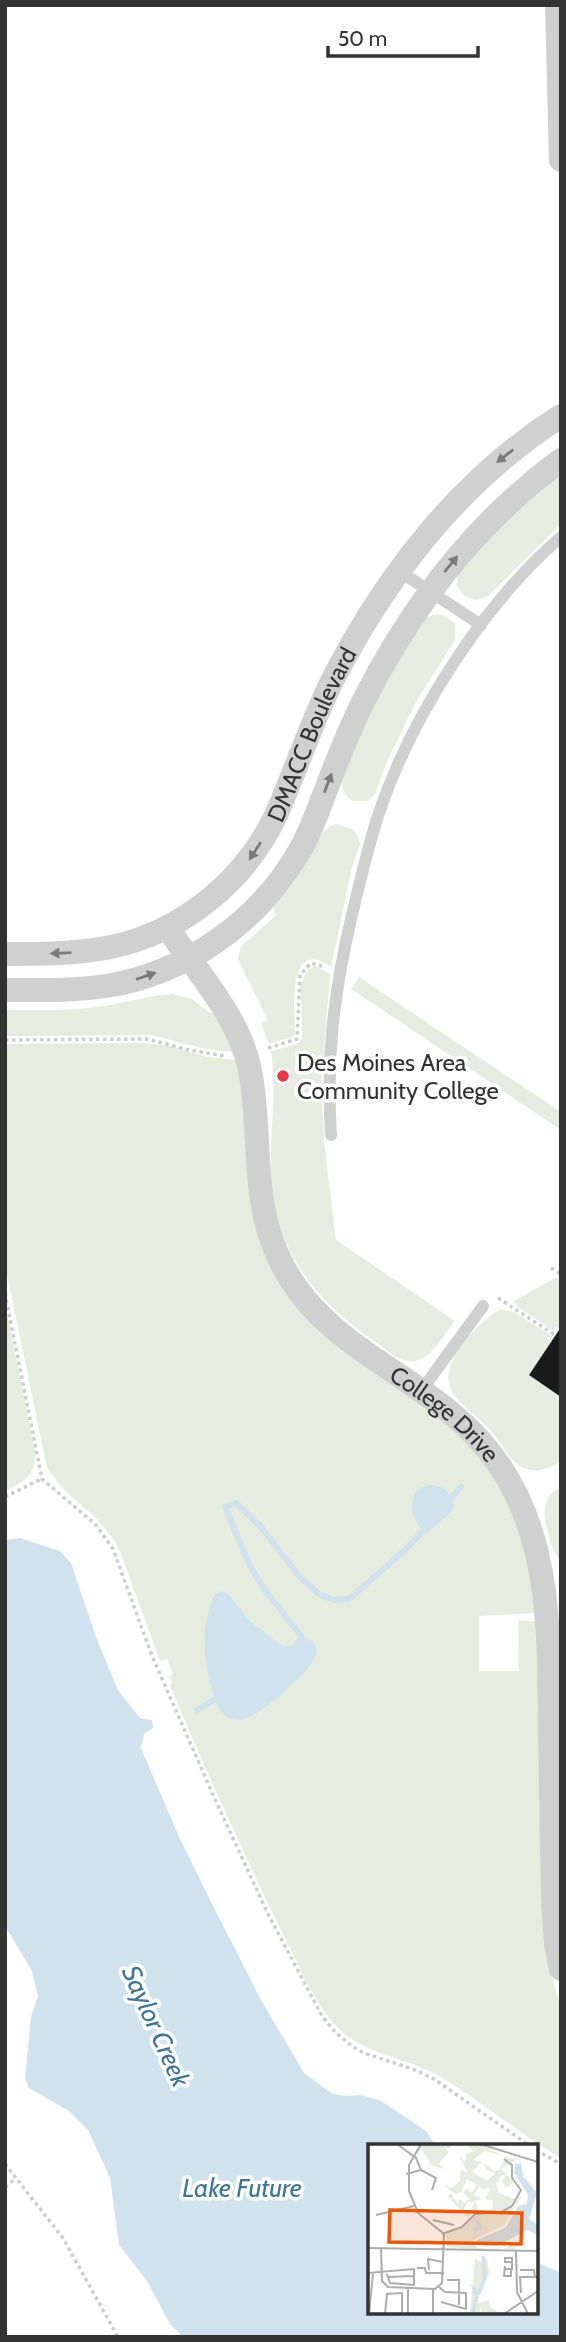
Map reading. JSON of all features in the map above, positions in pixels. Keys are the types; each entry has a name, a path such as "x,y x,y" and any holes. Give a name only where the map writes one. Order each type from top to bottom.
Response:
{"street":[{"path":"557,5 561,160"},
{"name":"DMACC Boulevard","path":"5,954 72,953 130,942 167,927 209,901 227,884 247,863 263,838 276,814 332,683 366,622 399,571 460,497 497,463 561,416"},
{"name":"DMACC Boulevard","path":"5,990 77,989 138,979 188,958 217,941 260,904 297,856 363,702 429,592 491,519 561,460"},
{"name":"College Drive","path":"167,927 240,1036 250,1070 262,1205 270,1236 282,1265 308,1304 331,1328 458,1419 496,1460 517,1495 538,1552 547,1605 553,1898 556,1944 561,1969"}],"lane":[{"path":"331,1135 328,1070 341,964 379,812 417,725 442,682 481,625 527,571 561,537"},
{"path":"399,571 481,625"},
{"path":"421,1391 483,1306"}],"path":[{"path":"268,1048 297,1039 298,983 303,970 311,963 316,963 330,970"},
{"path":"5,1040 147,1039 189,1050 228,1056"},
{"path":"551,1268 561,1274"},
{"path":"5,1293 42,1479 96,1525 113,1549 152,1656 209,1787 267,1912 322,2016 348,2044 364,2053 434,2079 527,2144"},
{"path":"498,1298 555,1335"},
{"path":"5,1497 42,1479"},
{"path":"538,2151 561,2164"},
{"path":"5,2164 63,2238 118,2337"},
{"path":"5,2186 16,2178"}],"shaded area":[{"path":"561,474 561,524 487,597 475,600 463,595 457,586 458,574 504,522"},
{"path":"439,614 455,624 455,640 416,702 388,759 375,794 367,801 353,801 345,794 342,784 364,727 416,632 428,617"},
{"path":"337,824 353,830 360,844 351,871 331,967 317,960 306,961 296,980 295,1034 269,1044 261,1023 268,1020 238,958 241,947 276,915 273,908 295,881 324,831"},
{"path":"316,966 330,974 321,1089 336,1240 455,1321 434,1349 420,1360 404,1360 393,1355 333,1309 301,1270 280,1224 271,1168 271,1051 297,1044 302,1039 301,985 307,970"},
{"path":"359,977 561,1112 561,1130 351,989"},
{"path":"173,994 192,999 213,1013 234,1052 205,1049 151,1035 5,1036 5,1010 108,1006"},
{"path":"146,1043 169,1046 208,1057 238,1060 265,1245 475,1447 522,1528 537,1613 479,1616 479,1671 519,1671 518,1620 538,1622 551,1974 561,2008 561,2158 437,2075 360,2044 329,2018 300,1969 210,1779 170,1686 170,1677 173,1674 167,1659 160,1661 119,1549 96,1518 63,1489 47,1468 5,1265 5,1044"},
{"path":"555,1278 561,1279 561,1327 555,1327 553,1331 518,1307 514,1301"},
{"path":"5,1303 35,1460 28,1477 5,1492"},
{"path":"501,1309 514,1312 550,1335 548,1339 551,1341 529,1375 561,1397 561,1461 542,1470 530,1470 518,1465 493,1433 451,1390 450,1367 455,1355 482,1323"},
{"path":"561,1487 561,1561 552,1546 545,1508 549,1496"}],"water":[{"path":"429,1485 444,1490 454,1504 452,1511 426,1534 416,1522 412,1506 415,1493"},
{"name":"Lake Future","path":"20,1538 60,1551 71,1563 96,1637 118,1690 140,1718 152,1720 153,1728 144,1734 141,1748 180,1839 260,1998 304,2073 331,2093 361,2095 381,2101 426,2131 435,2144 368,2144 368,2314 538,2314 538,2263 561,2273 561,2337 183,2337 170,2324 147,2281 119,2245 110,2178 88,2130 69,2111 29,2088 25,2079 31,2017 38,1996 32,1971 5,1926 5,1540"},
{"path":"222,1591 229,1595 250,1621 282,1646 291,1646 301,1636 313,1642 317,1650 311,1664 294,1683 262,1710 240,1719 222,1713 215,1701 206,1660 207,1616 215,1594"}],"building":[{"path":"561,1327 561,1397 529,1375"}],"waterway":[{"path":"446,1504 461,1487"},
{"path":"301,1641 301,1636 264,1589 250,1566 225,1507 236,1503 261,1527 299,1576 319,1594 333,1600 349,1599 428,1526"},
{"path":"197,1710 219,1697"}],"place":[{"name":"Des Moines Area Community College","path":"283,1076"}],"water label":[{"name":"Saylor Creek","path":"156,2026"}]}
